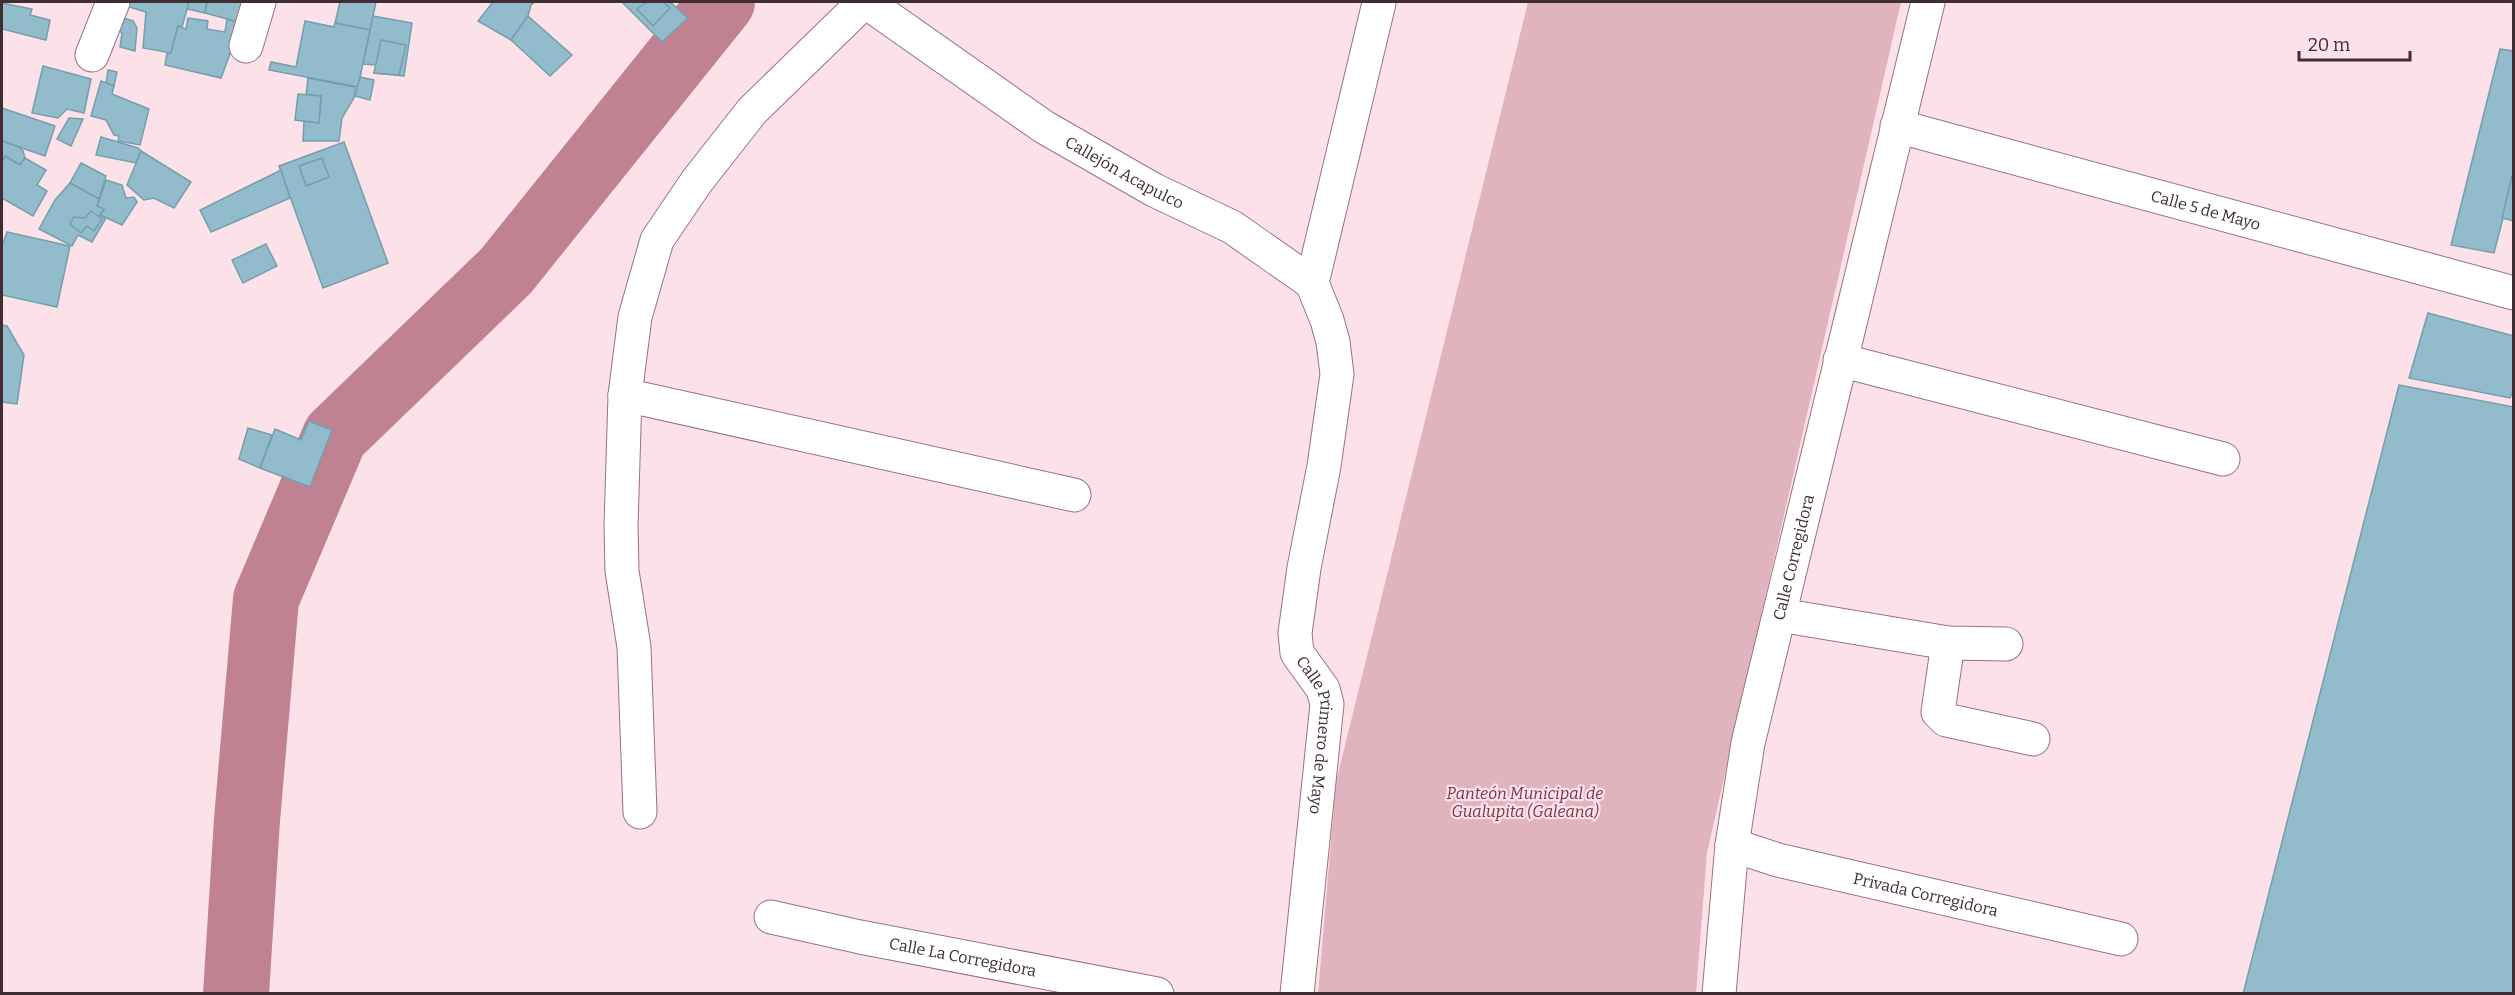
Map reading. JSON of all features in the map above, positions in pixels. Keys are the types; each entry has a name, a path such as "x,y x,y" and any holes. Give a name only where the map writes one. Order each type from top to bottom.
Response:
{"street":[{"path":"92,56 113,2"},
{"path":"246,46 259,2"},
{"path":"640,812 634,647 622,571 625,395 634,317 657,240 697,181 752,111 865,2"},
{"name":"Callejón Acapulco","path":"865,2 1044,127 1154,190 1233,227 1312,283"},
{"path":"1897,126 1928,2"},
{"path":"1312,283 1379,3"},
{"name":"Calle 5 de Mayo","path":"1897,126 2514,293"},
{"name":"Calle Corregidora","path":"1719,993 1732,845 1748,743 1897,126"},
{"name":"Calle Primero de Mayo","path":"1297,993 1327,704 1323,689 1297,653 1295,633 1304,568 1324,466 1337,374 1334,342 1312,283"},
{"path":"1840,360 2223,459"},
{"path":"625,395 1074,495"},
{"path":"1780,615 1948,643 2006,644"},
{"path":"1948,643 1938,712 1941,717 2033,739"},
{"name":"Privada Corregidora","path":"1732,845 1778,860 2121,939"},
{"name":"Calle La Corregidora","path":"771,917 872,939 1157,993"}],"green space":[{"name":"Panteón Municipal de Gualupita (Galeana)","path":"1528,2 1901,2 1707,853 1696,993 1318,994 1336,782"}],"building":[{"path":"127,2 189,2 182,27 178,26 171,53 143,48 146,12 126,6"},
{"path":"189,2 207,2 205,13 187,9"},
{"path":"207,2 255,2 249,25 205,13"},
{"path":"340,2 376,2 370,30 335,23"},
{"path":"493,2 535,2 511,40 478,21"},
{"path":"622,2 670,2 688,18 662,42"},
{"path":"647,2 663,2 670,8 653,26 637,9"},
{"path":"2,3 32,9 30,15 50,20 46,40 2,29"},
{"path":"117,16 133,21 137,28 135,51 120,47 122,33 114,27"},
{"path":"373,16 412,23 404,76 374,73 376,65 363,64"},
{"path":"528,16 572,55 550,76 511,40"},
{"path":"188,18 208,21 207,29 225,32 227,19 249,25 235,40 221,78 165,65 167,53 171,53 178,26 186,29"},
{"path":"305,21 334,27 335,23 370,30 358,87 269,70 271,62 296,67"},
{"path":"381,40 406,45 399,75 374,73"},
{"path":"2500,49 2514,51 2514,176 2494,253 2451,245"},
{"path":"43,66 91,79 84,113 67,109 58,118 32,113"},
{"path":"108,70 117,72 114,86 106,83"},
{"path":"360,77 374,80 370,100 355,96"},
{"path":"308,78 355,87 355,96 342,118 339,141 303,141 304,121 319,123 321,96 306,95"},
{"path":"101,81 114,86 112,94 149,109 140,145 118,141 119,136 114,135 106,120 91,116"},
{"path":"298,94 321,96 319,123 295,120"},
{"path":"2,108 55,126 45,156 2,141"},
{"path":"69,118 83,119 71,146 57,139"},
{"path":"101,137 138,148 141,151 136,163 96,155"},
{"path":"2,141 19,147 23,151 25,158 20,165 5,156 2,162"},
{"path":"344,142 388,263 323,288 279,166"},
{"path":"141,151 191,182 174,208 154,198 144,200 127,185"},
{"path":"5,156 20,165 25,158 46,170 37,185 47,191 33,216 2,198 2,162"},
{"path":"322,158 329,177 306,186 299,166"},
{"path":"81,163 106,176 99,199 70,183"},
{"path":"281,170 290,198 211,232 200,210"},
{"path":"2512,176 2514,176 2514,221 2502,218"},
{"path":"106,180 122,185 126,198 134,197 137,202 122,225 100,215 104,209 97,206"},
{"path":"70,183 99,199 97,206 104,209 100,215 106,218 92,242 78,235 72,246 39,229 55,200"},
{"path":"91,211 102,219 94,231 87,226 81,233 70,224 74,217 85,218"},
{"path":"7,232 70,246 57,307 2,295 2,246"},
{"path":"266,244 277,266 243,283 232,260"},
{"path":"2428,313 2514,336 2514,389 2510,398 2409,378"},
{"path":"2,325 7,326 24,355 17,404 2,402"},
{"path":"2399,385 2514,407 2514,994 2243,994"},
{"path":"309,421 332,430 310,487 260,468 275,429 301,440"},
{"path":"248,428 272,435 260,468 239,459"}],"waterway":[{"path":"236,994 247,820 266,599 335,436 506,271 722,2"}]}
